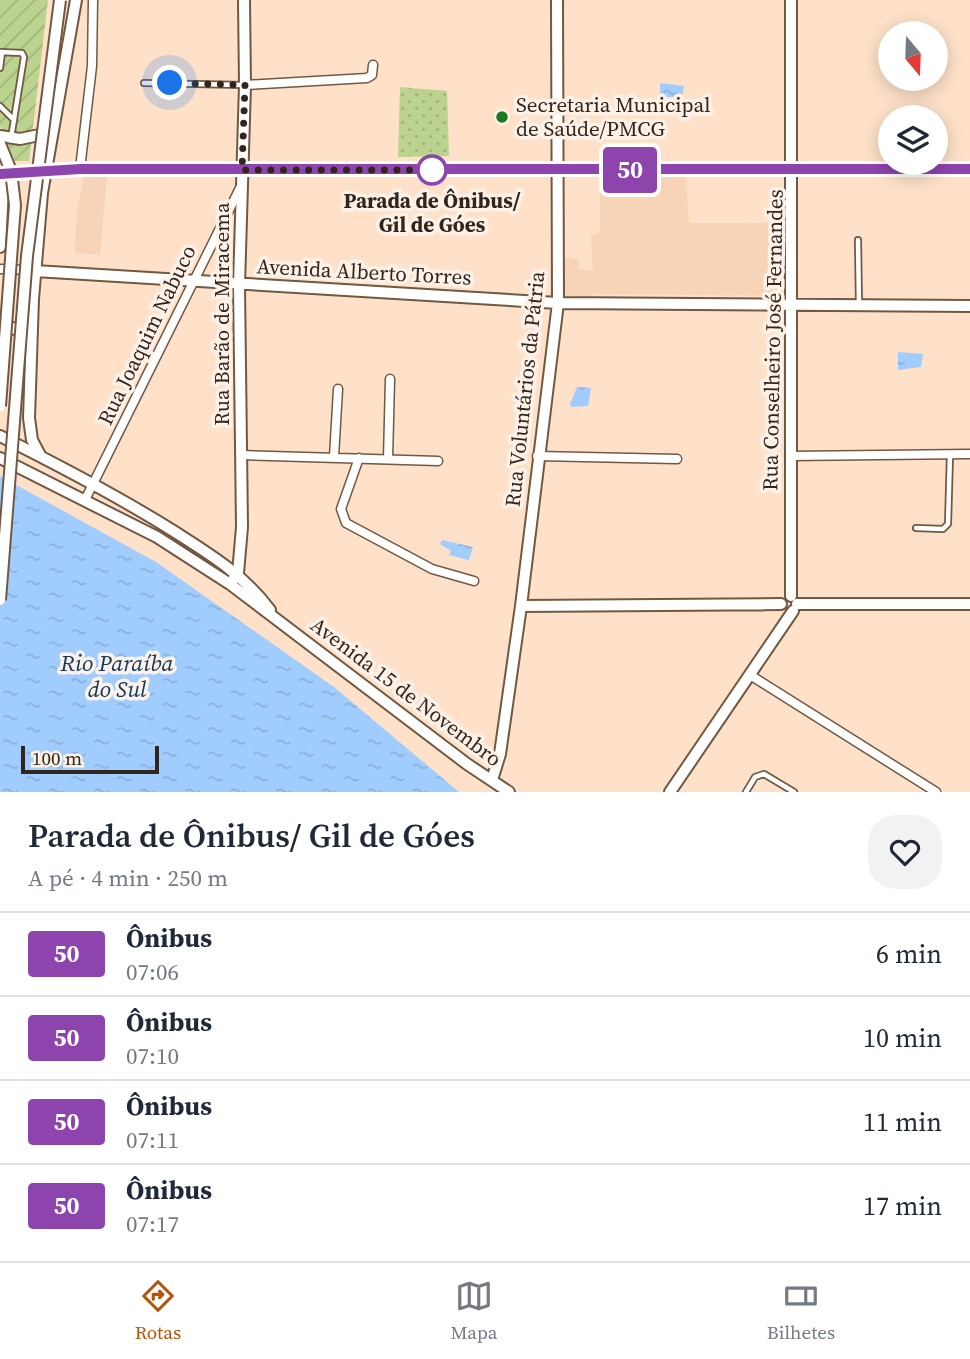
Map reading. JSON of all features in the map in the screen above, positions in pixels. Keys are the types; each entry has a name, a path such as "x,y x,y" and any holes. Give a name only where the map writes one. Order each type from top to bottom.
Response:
{"main road":[{"path":"0,600 27,256 60,0"},
{"path":"40,455 32,440 29,418 32,321 46,170 76,0"},
{"name":"Rua Barão de Miracema","path":"238,573 242,527 239,285 245,85 244,0"},
{"name":"Rua Voluntários da Pátria","path":"492,780 500,754 558,303 557,0"},
{"name":"Rua Conselheiro José Fernandes","path":"791,0 794,170 790,456 794,604"},
{"path":"6,138 35,137 55,130"},
{"path":"0,144 11,171 15,205 0,406"},
{"path":"0,174 3,190 0,247"},
{"name":"Avenida Alberto Torres","path":"36,271 558,303 970,306"},
{"path":"0,323 15,329 32,321"},
{"path":"0,343 22,343 31,356"},
{"path":"1,437 29,418"},
{"name":"Avenida 15 de Novembro","path":"1,437 92,483 238,573 281,623"},
{"path":"0,451 18,467"},
{"name":"Avenida 15 de Novembro","path":"0,458 157,537 230,584 509,792"},
{"path":"230,584 238,573"},
{"path":"520,606 781,604 786,597 794,604 970,604"},
{"path":"670,792 750,675 794,604"}],"street":[{"path":"80,169 92,66 93,0"},
{"path":"245,85 367,78 372,75 373,65"},
{"path":"0,174 80,169 970,169"},
{"name":"Rua Joaquim Nabuco","path":"85,500 220,223 241,186"},
{"path":"220,223 240,224"},
{"name":"Avenida Alberto Torres","path":"0,269 36,271"},
{"path":"388,459 390,379"},
{"path":"334,457 338,389"},
{"path":"790,456 970,454"},
{"path":"242,456 438,461"},
{"path":"537,456 677,459"},
{"path":"359,458 341,509 346,523 432,569 474,581"},
{"path":"750,675 936,792"}],"lane":[{"path":"0,68 1,52 22,53 24,57 14,120 6,138"},
{"path":"144,83 245,85"},
{"path":"0,106 14,120"},
{"path":"858,240 859,306"},
{"path":"916,528 943,529 948,524 950,454"},
{"path":"746,792 755,777 764,774 794,792"}],"shaded area":[{"path":"85,174 107,174 100,255 76,253 75,249 77,210"},
{"path":"600,177 686,177 689,223 776,223 779,267 785,274 783,296 594,294 593,283 593,299 563,299 564,258 579,259 579,269 593,271 591,235 600,232"}],"green space":[{"path":"0,0 48,0 29,161 15,161 0,126"},
{"path":"400,87 447,91 449,156 398,157"}],"water":[{"path":"660,83 684,86 682,96 660,98"},
{"path":"898,352 923,354 921,367 898,370"},
{"path":"577,387 591,388 588,406 572,407 570,404"},
{"name":"Rio Paraíba do Sul","path":"0,476 156,562 334,687 459,792 0,792"},
{"path":"442,540 473,547 469,560 449,555 451,551 440,544"}],"bus line":[{"name":"50","path":"0,174 80,169 970,169"}],"place":[{"name":"Secretaria Municipal de Saúde/PMCG","path":"502,117"},
{"name":"Parada de Ônibus/ Gil de Góes","path":"432,170"}],"route":[{"path":"170,83 245,85 242,170 432,170"}]}
